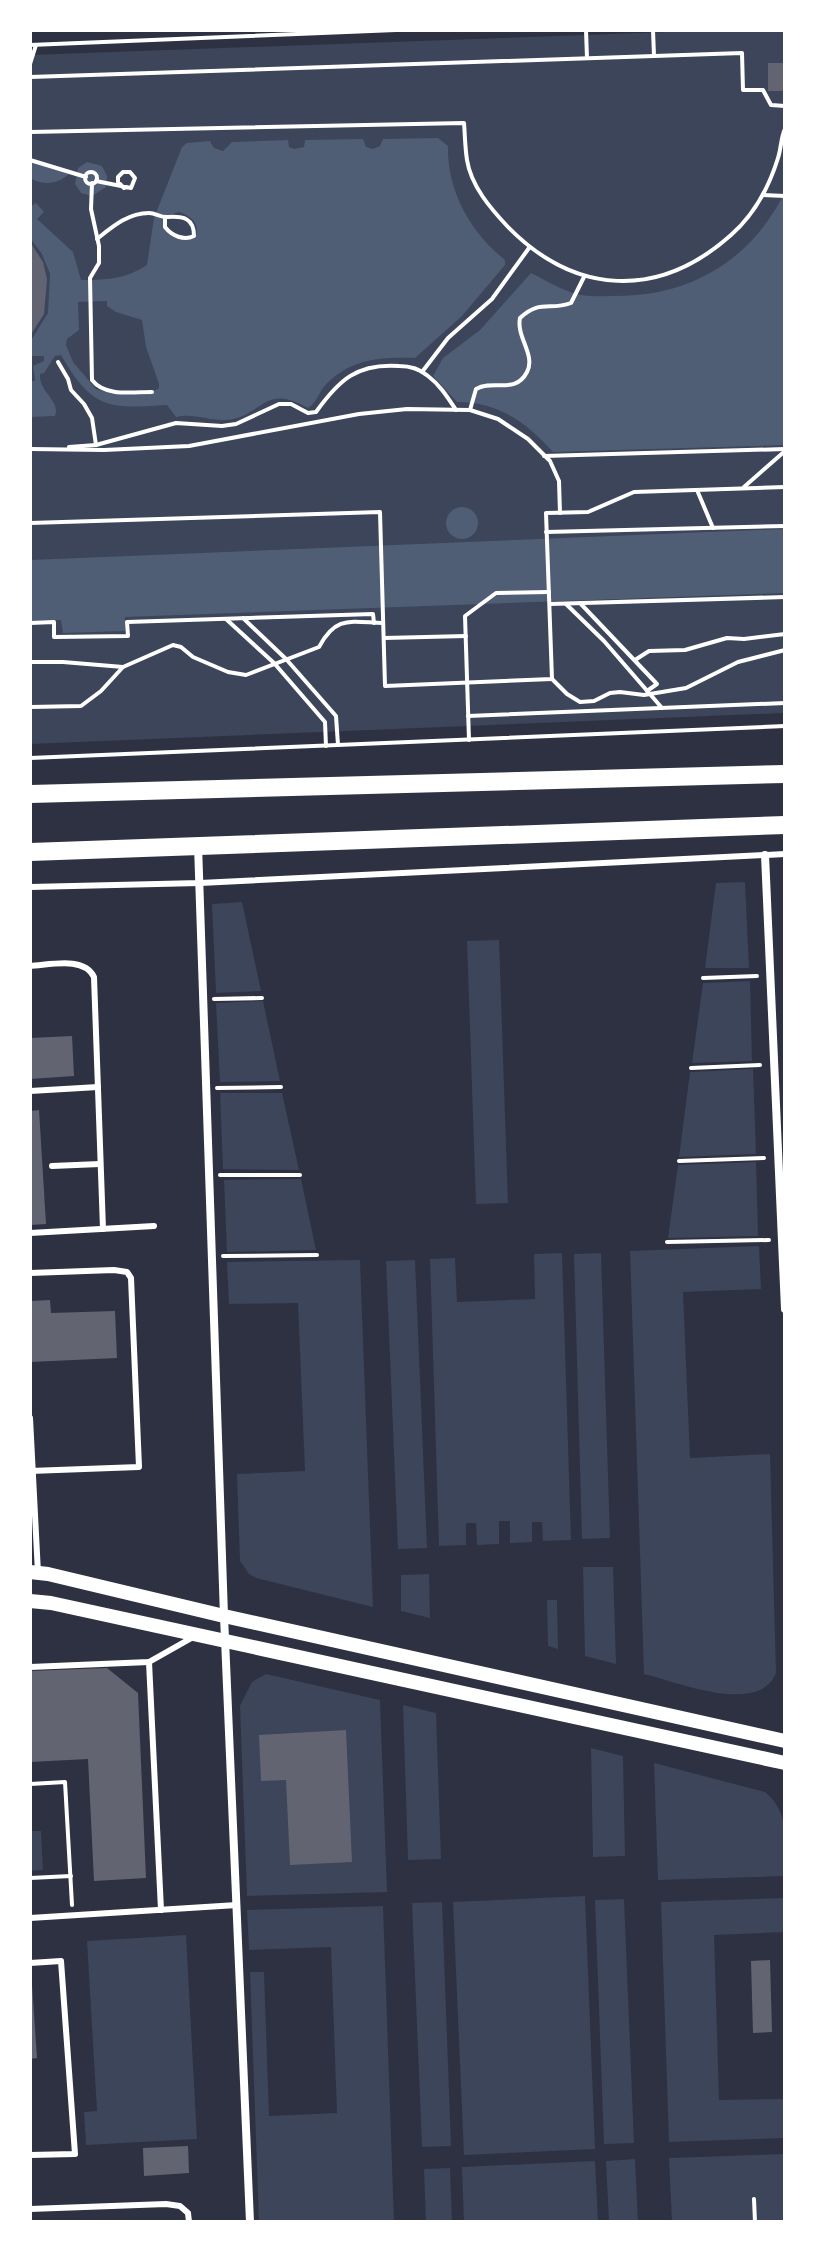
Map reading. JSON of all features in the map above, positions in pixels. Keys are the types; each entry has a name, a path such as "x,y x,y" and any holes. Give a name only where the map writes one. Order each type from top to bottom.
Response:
{"main road":[{"path":"30,794 785,774"},
{"path":"30,852 785,825"}],"street":[{"path":"198,845 224,1616 250,2222"},
{"path":"765,855 785,1309"},
{"path":"34,1572 785,1741"},
{"path":"30,1601 785,1763"}],"lane":[{"path":"30,887 200,883 785,854"},
{"path":"30,966 81,964 90,968 94,977 103,1229"},
{"path":"30,1091 98,1087"},
{"path":"52,1166 100,1164"},
{"path":"30,1233 154,1226"},
{"path":"30,1273 114,1270 127,1272 131,1278 139,1467 32,1471"},
{"path":"30,1418 34,1572"},
{"path":"30,1667 149,1662 197,1635"},
{"path":"149,1662 161,1910"},
{"path":"30,1918 237,1905"},
{"path":"30,1963 61,1961 75,2154 30,2155"},
{"path":"30,2209 166,2204 180,2206 188,2213 189,2222"}],"path":[{"path":"30,64 33,45 396,30"},
{"path":"586,30 587,58"},
{"path":"653,30 654,56"},
{"path":"30,77 742,53 743,90 763,90 771,105 785,106"},
{"path":"30,132 464,123 467,162 474,183 494,212 529,248 584,277 641,281 689,265 732,234 752,213 776,164 785,123"},
{"path":"30,160 86,177"},
{"path":"86,177 93,172 97,176 92,199 92,221 99,263 90,278 94,384 127,393 152,392"},
{"path":"86,177 87,182 94,182 124,188 131,188 135,176 130,172 120,173 118,177 124,188"},
{"path":"763,195 782,196"},
{"path":"97,239 118,222 153,213 165,218 175,215 187,218 193,226 194,236 175,236 165,227 165,218"},
{"path":"422,372 448,338 492,299 529,248"},
{"path":"470,410 476,389 482,385 513,385 523,379 527,372 529,354 519,333 520,318 537,306 571,303 584,277"},
{"path":"58,362 71,390 92,418 96,445"},
{"path":"43,450 96,445 176,423 236,424 279,404 291,404 308,413 316,412 332,390 353,373 370,366 409,366 422,372 443,391 456,410"},
{"path":"30,449 189,446 359,414 407,409 470,410 498,419 528,439 550,461 559,481 560,513"},
{"path":"544,456 785,450"},
{"path":"743,489 785,450"},
{"path":"785,487 634,492 588,512 546,513 552,679 580,702 594,701 620,692 648,693 686,688 738,662 785,650"},
{"path":"697,490 713,528"},
{"path":"30,523 380,512 385,686 552,679"},
{"path":"546,533 785,526"},
{"path":"469,740 465,616 496,593 549,591"},
{"path":"550,604 785,597"},
{"path":"580,603 657,684 648,693"},
{"path":"566,604 604,641 662,708"},
{"path":"30,623 54,622 54,637 128,636 127,622 373,614 374,623"},
{"path":"243,618 286,659 336,716 338,745"},
{"path":"226,619 274,663 325,722 326,746"},
{"path":"30,707 81,706 101,691 123,667 173,645 228,672 246,675 319,647 328,631 338,622 374,623 383,620"},
{"path":"635,660 649,651 676,652 727,638 785,634"},
{"path":"384,638 466,636"},
{"path":"30,662 123,667"},
{"path":"468,716 785,703"},
{"path":"30,758 785,726"},
{"path":"703,978 770,975"},
{"path":"204,1000 262,998"},
{"path":"691,1068 774,1065"},
{"path":"207,1088 281,1087"},
{"path":"679,1161 778,1157"},
{"path":"210,1175 300,1175"},
{"path":"667,1242 782,1239"},
{"path":"212,1256 317,1255"},
{"path":"30,1784 65,1782 73,1915"},
{"path":"30,1878 71,1876"},
{"path":"754,2199 755,2222"}],"shaded area":[{"path":"785,30 785,713 30,744 30,55"},
{"path":"438,138 448,146 452,179 463,209 481,237 505,260 505,265 462,316 415,358 377,359 343,371 323,388 308,408 281,398 264,403 238,418 220,420 176,417 167,405 130,406 104,402 82,386 61,355 55,356 44,373 40,374 43,386 55,405 55,416 30,417 30,381 35,381 33,366 44,361 44,356 30,356 30,342 48,313 50,274 42,254 30,238 30,207 36,203 44,212 37,219 73,252 81,280 116,278 147,265 154,218 182,147 187,143 210,141 214,148 223,151 232,142 288,140 289,147 294,149 304,147 305,140 363,139 366,147 373,149 380,146 383,139","holes":["179,212 194,221 197,229 195,238 177,238 163,227 163,217","107,301 107,306 116,312 142,320 146,347 159,384 159,388 147,395 113,394 96,389 73,362 66,345 67,339 79,330 78,302"]},
{"path":"30,162 69,174 55,182 40,182 30,178"},
{"path":"87,162 102,166 107,176 106,187 92,196 81,193 75,184 78,168"},
{"path":"785,192 785,445 553,452 510,416 486,406 457,402 433,376 443,358 480,330 531,273 585,296 640,295 667,290 714,271 735,256 771,217"},
{"path":"462,507 473,512 478,523 473,534 462,539 451,534 446,523 451,512"},
{"path":"785,529 785,593 125,617 125,631 63,633 61,620 30,621 30,560"},
{"path":"745,882 749,968 705,968 716,883"},
{"path":"242,902 261,991 216,993 212,904"},
{"path":"499,940 508,1203 476,1204 467,941"},
{"path":"750,981 752,1061 692,1063 703,983"},
{"path":"263,1001 280,1081 220,1082 216,1003"},
{"path":"753,1069 756,1154 679,1157 690,1072"},
{"path":"220,1093 282,1093 299,1170 223,1169"},
{"path":"756,1162 758,1236 668,1238 678,1165"},
{"path":"301,1179 316,1250 227,1252 224,1180"},
{"path":"759,1246 761,1289 683,1292 690,1458 770,1454 776,1673 767,1686 753,1692 716,1693 644,1674 630,1251"},
{"path":"562,1253 571,1540 543,1541 542,1522 532,1522 532,1542 510,1543 510,1521 499,1521 499,1544 477,1545 476,1523 466,1523 466,1545 439,1546 430,1259 455,1258 457,1302 535,1299 534,1254"},
{"path":"601,1253 610,1538 582,1539 574,1254"},
{"path":"360,1260 373,1607 256,1578 240,1561 237,1474 305,1471 298,1303 229,1304 227,1262"},
{"path":"415,1260 427,1548 398,1549 386,1261"},
{"path":"583,1567 613,1567 616,1664 585,1656"},
{"path":"429,1574 430,1618 401,1611 401,1575"},
{"path":"547,1600 557,1600 558,1649 548,1646"},
{"path":"266,1674 380,1700 387,1892 247,1896 240,1706 252,1682"},
{"path":"403,1705 436,1713 441,1859 408,1860"},
{"path":"591,1748 623,1756 625,1856 593,1857"},
{"path":"654,1763 765,1792 773,1800 783,1820 785,1876 658,1880"},
{"path":"30,1793 32,1831 41,1831 43,1870 30,1871"},
{"path":"585,1896 595,2149 464,2155 453,1902"},
{"path":"785,1898 785,1932 714,1935 719,2100 785,2099 785,2138 669,2142 661,1902"},
{"path":"624,1899 634,2143 604,2144 595,1900"},
{"path":"442,1902 451,2146 422,2147 412,1903"},
{"path":"383,1906 394,2222 259,2222 250,1972 264,1972 269,2116 337,2113 331,1947 249,1950 247,1910"},
{"path":"186,1935 197,2139 86,2145 84,2112 97,2111 87,1941"},
{"path":"785,2154 785,2222 672,2222 669,2158"},
{"path":"635,2159 638,2222 609,2222 606,2161"},
{"path":"595,2161 598,2222 464,2222 462,2167"},
{"path":"450,2168 452,2222 426,2222 424,2169"}],"building":[{"path":"768,63 785,63 785,91 768,91"},
{"path":"30,242 43,262 47,279 44,314 30,336"},
{"path":"72,1036 74,1076 30,1079 30,1038"},
{"path":"39,1110 46,1224 30,1225 30,1111"},
{"path":"50,1300 51,1313 115,1311 117,1358 30,1362 30,1301"},
{"path":"107,1668 138,1693 146,1878 94,1881 88,1759 30,1762 30,1671"},
{"path":"346,1730 352,1862 290,1865 286,1780 261,1781 259,1735"},
{"path":"770,1960 772,2032 753,2033 751,1961"},
{"path":"30,1984 37,2058 30,2059"},
{"path":"188,2146 189,2173 144,2176 143,2148"}]}
